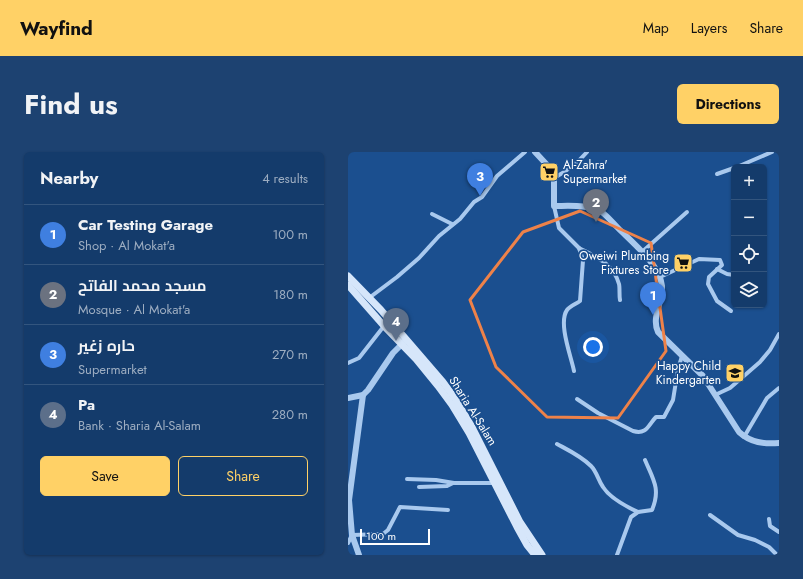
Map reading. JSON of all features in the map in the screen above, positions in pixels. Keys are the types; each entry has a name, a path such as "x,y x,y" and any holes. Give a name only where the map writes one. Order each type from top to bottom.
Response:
{"main road":[{"name":"Sharia Al-Salam","path":"348,276 369,298 452,405 469,433 517,527 527,545 535,555"},
{"name":"Sharia Al-Salam","path":"348,285 384,326 403,342 442,382 464,414 490,461 520,522 542,555"}],"street":[{"path":"369,298 419,258 452,224 460,219 474,202 482,197 497,176 525,152"},
{"path":"535,152 549,167 554,178 554,206 559,228 579,248 604,261 619,284 620,300"},
{"path":"554,178 568,170 587,152"},
{"path":"744,164 772,152"},
{"path":"717,174 731,169"},
{"path":"554,206 579,206 591,208 603,213 642,252 660,277 662,296 655,321 662,337 703,376 734,426 744,437 759,443 779,443"},
{"path":"642,252 687,212"},
{"path":"432,214 452,224"},
{"path":"574,371 564,330 565,314 568,308 580,301 583,260 579,248"},
{"path":"660,277 699,259 720,260 722,264 710,277 708,282 709,287 717,301 732,311"},
{"path":"718,269 731,275"},
{"path":"348,364 359,358 384,326"},
{"path":"715,395 730,388 760,362 770,350 779,334"},
{"path":"359,555 352,535 349,500 363,396 393,353 403,342"},
{"path":"577,399 598,413 633,431 638,432 646,430 656,417 664,417 673,400 678,369 682,356"},
{"path":"744,437 766,398 779,388"},
{"path":"348,398 363,396"},
{"path":"557,444 577,455 590,465 608,493 619,502 638,512"},
{"path":"617,555 631,516 638,512 652,510 656,499 656,485 645,460"},
{"path":"407,479 436,480 454,483 494,483"},
{"path":"419,487 447,486 454,483"},
{"path":"352,535 383,534 388,529 398,508 400,507 448,510"},
{"path":"710,515 738,535 755,540 769,547 777,555"},
{"path":"769,519 770,526 779,532"},
{"path":"348,543 352,535"}],"highlighted area":[{"path":"580,211 651,243 666,351 618,418 547,417 496,367 470,300 523,232"}],"place":[{"name":"Al-Zahra' Supermarket","path":"549,172"},
{"name":"حاره زغير","path":"480,196"},
{"name":"مسجد محمد الفاتح","path":"596,222"},
{"name":"Oweiwi Plumbing Fixtures Store","path":"683,263"},
{"name":"Car Testing Garage","path":"653,315"},
{"name":"Pa","path":"396,341"},
{"name":"Happy Child Kindergarten","path":"735,373"}]}
